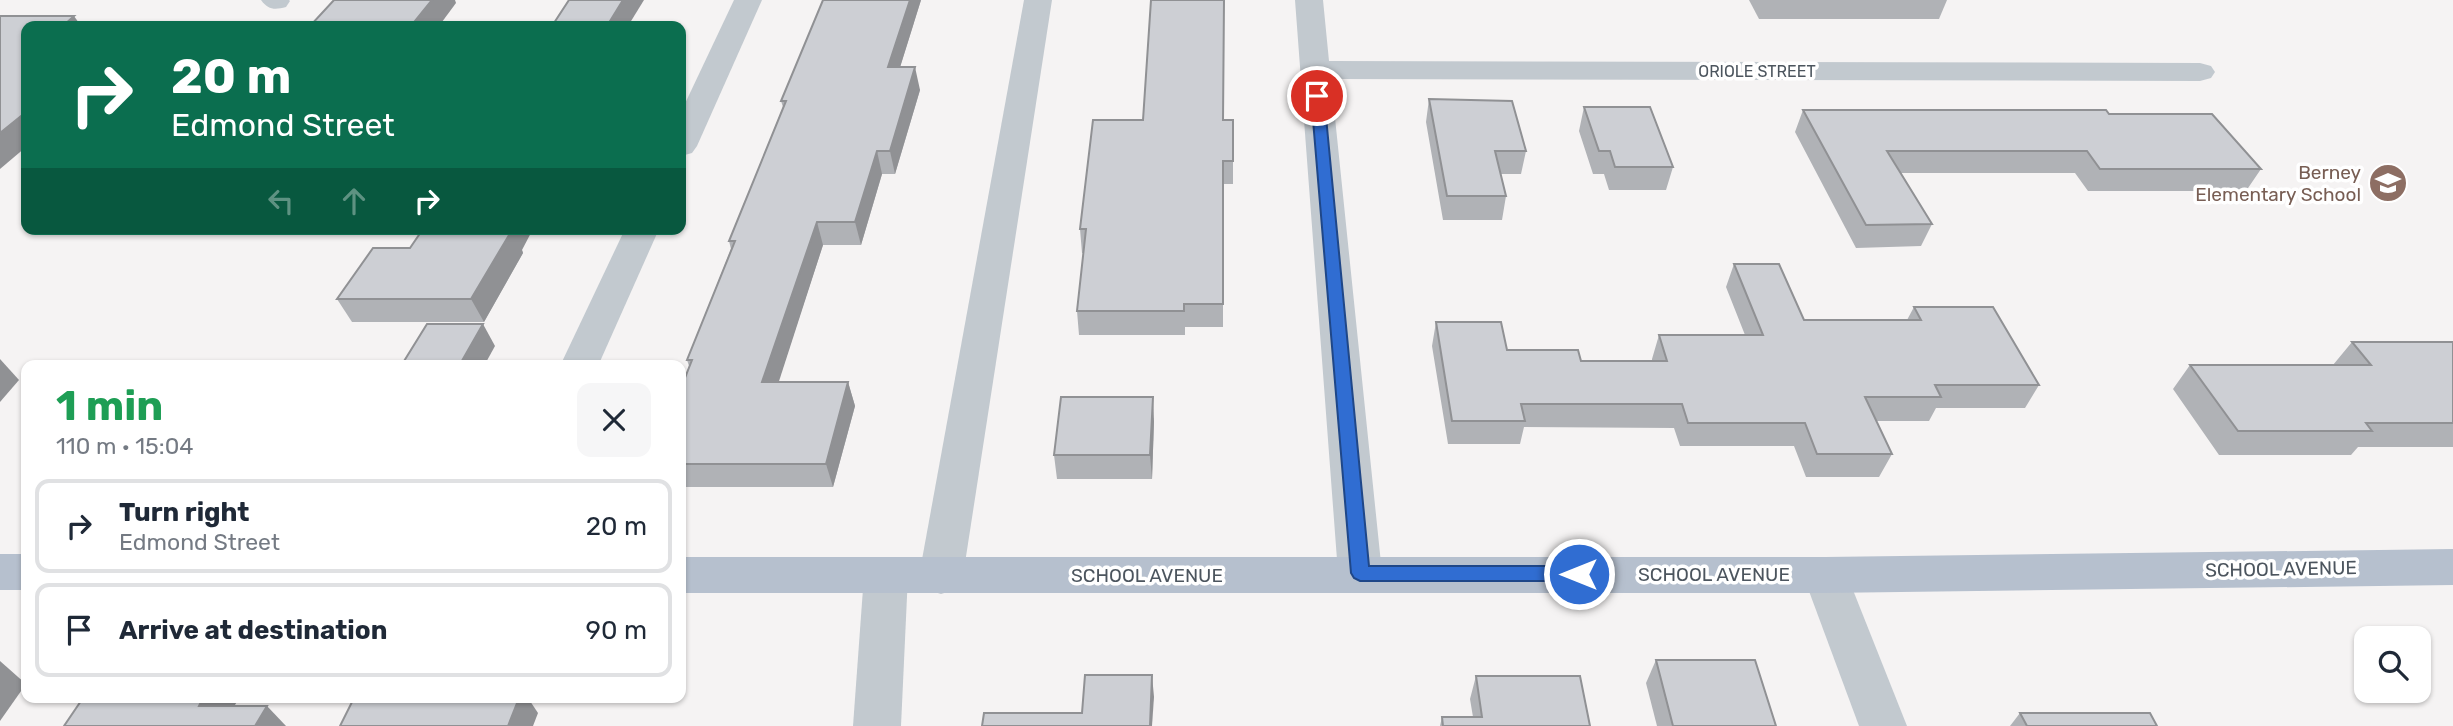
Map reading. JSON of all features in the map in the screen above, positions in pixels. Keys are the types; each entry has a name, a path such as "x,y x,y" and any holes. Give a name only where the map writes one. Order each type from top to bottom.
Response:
{"main road":[{"name":"SCHOOL AVENUE","path":"686,575 1825,575 2453,567"},
{"path":"0,572 21,572"}],"street":[{"path":"686,135 748,0"},
{"path":"941,576 1038,0"},
{"path":"1309,0 1360,573"},
{"name":"ORIOLE STREET","path":"1315,70 2200,72"},
{"path":"582,360 639,235"},
{"path":"877,726 886,575"},
{"path":"1825,575 1883,726"}],"building":[{"path":"334,0 432,0 415,21 315,21"},
{"path":"569,0 623,0 610,21 555,21"},
{"path":"823,0 910,0 888,67 915,67 890,151 877,151 855,222 817,222 762,382 848,382 826,464 686,464 686,375 692,360 687,360 735,241 729,241 786,101 781,101"},
{"path":"1151,0 1224,0 1223,120 1233,120 1233,161 1223,161 1223,304 1184,304 1184,311 1077,311 1086,229 1080,229 1093,120 1143,120"},
{"path":"0,16 74,16 68,21 21,21 21,116 0,133"},
{"path":"1429,99 1512,101 1526,151 1495,151 1506,196 1447,196"},
{"path":"1584,107 1650,107 1673,167 1615,167 1610,151 1599,151"},
{"path":"1803,110 2106,110 2109,114 2212,114 2261,169 2100,169 2087,151 1887,151 1932,224 1866,225"},
{"path":"419,235 509,235 471,299 337,299 373,248 410,248"},
{"path":"1734,264 1779,264 1804,320 1921,320 1914,307 1993,307 2039,385 1935,385 1941,397 1865,397 1892,454 1817,454 1805,423 1688,423 1682,404 1521,404 1525,421 1452,421 1436,322 1501,322 1507,350 1578,350 1581,361 1667,361 1659,335 1763,335"},
{"path":"427,324 483,324 462,360 405,360"},
{"path":"2352,342 2453,342 2453,423 2366,423 2372,431 2238,431 2190,365 2371,365"},
{"path":"1061,397 1153,397 1150,455 1054,455"},
{"path":"1656,660 1755,660 1776,726 1673,726"},
{"path":"1085,675 1152,675 1150,726 982,726 984,713 1082,713"},
{"path":"1476,676 1580,676 1590,726 1443,726 1442,717 1482,717"},
{"path":"80,703 267,706 255,726 64,726"},
{"path":"352,703 517,703 508,726 340,726"},
{"path":"2020,713 2150,713 2157,726 2027,726"}],"place":[{"name":"Berney Elementary School","path":"2388,183"}],"route":[{"path":"1317,96 1360,573 1579,574"}]}
